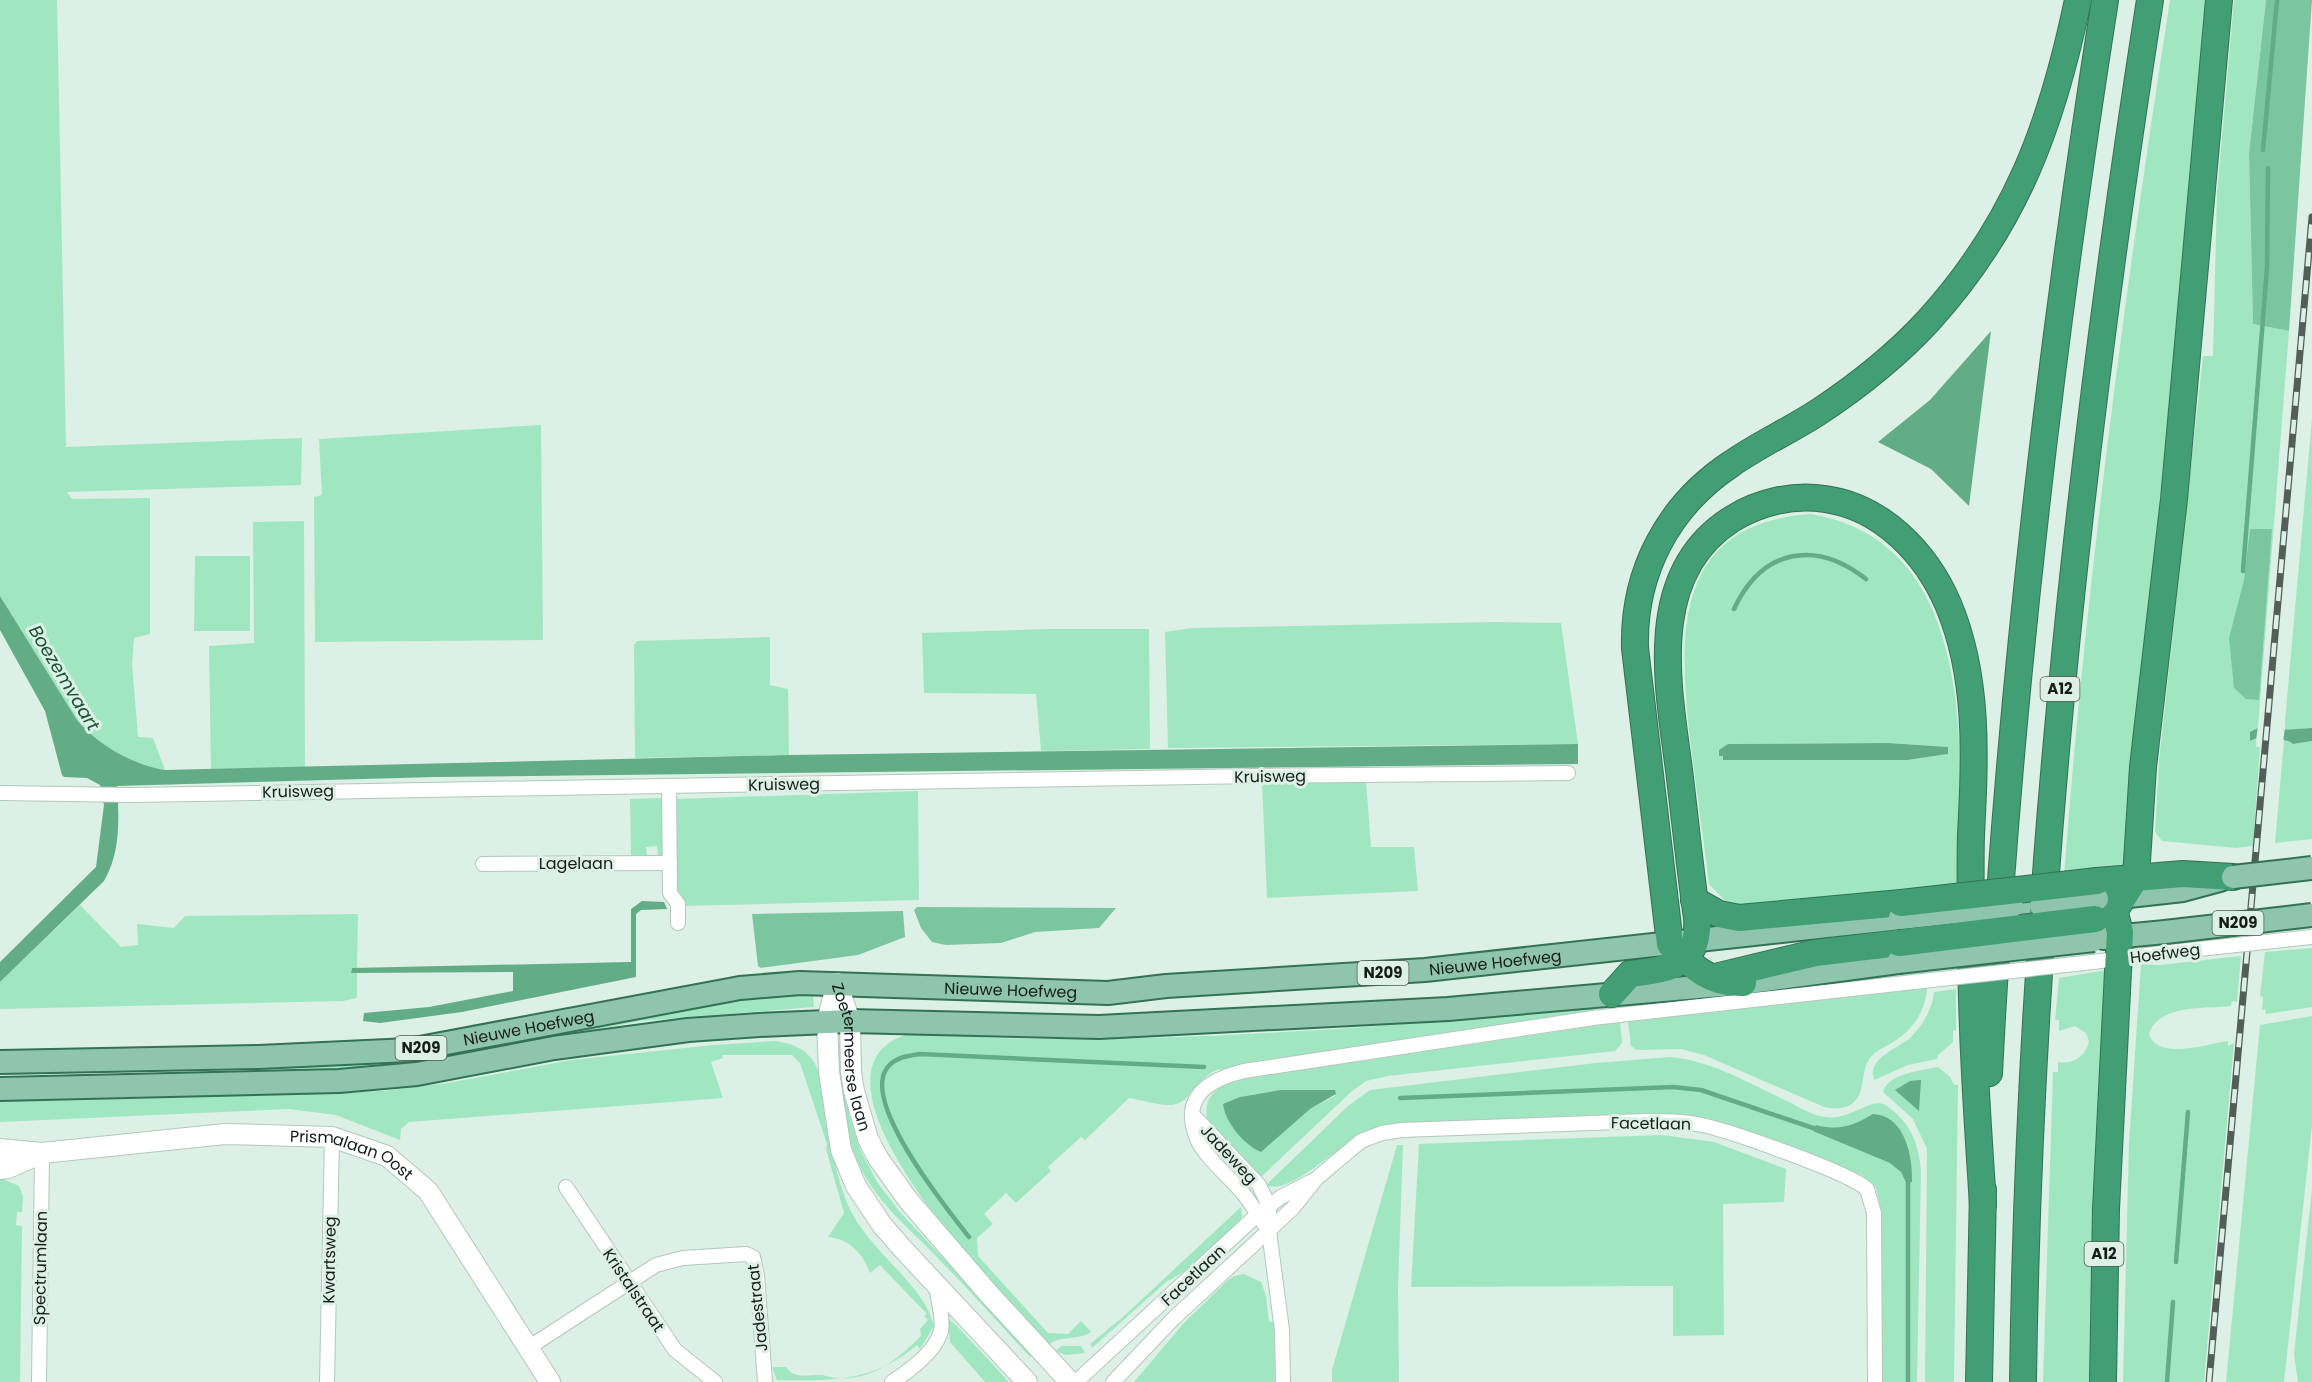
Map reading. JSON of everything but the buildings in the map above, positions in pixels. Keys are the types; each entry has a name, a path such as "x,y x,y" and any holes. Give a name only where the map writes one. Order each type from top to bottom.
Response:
{"highway":[{"path":"1684,948 1636,656 1636,613 1646,568 1667,528 1701,488 1731,464 1814,414 1876,370 1926,323 1961,282 2000,225 2036,153 2056,94 2078,0"},
{"name":"A12","path":"1979,1382 1983,1205 2000,869 2025,595 2062,286 2105,0"},
{"name":"A12","path":"2023,1382 2035,1027 2063,662 2102,318 2150,0"},
{"path":"2120,948 2118,921 2106,909 2138,838 2145,742 2174,499 2218,0"},
{"name":"A12","path":"1684,948 1694,900 1668,669 1669,619 1681,579 1694,556 1711,535 1752,508 1801,498 1824,499 1852,506 1878,519 1902,536 1928,567 1953,616 1967,668 1974,766 1971,845 1971,1015 1983,1205"},
{"path":"2138,838 2169,876"},
{"name":"N209","path":"1700,982 1899,931 2106,909 2169,876 2233,877"},
{"name":"N209","path":"1694,900 1719,914 1739,918 1899,931 2106,909"},
{"name":"N209","path":"1607,1002 1630,974 1638,981 1664,968 1684,948 1700,982"},
{"name":"A12","path":"2103,1382 2105,1221 2120,948"},
{"name":"N209","path":"1700,982 1743,983"}],"main road":[{"name":"N209","path":"2233,877 2312,868"},
{"name":"Hoefweg","path":"1899,931 2023,906 2106,909"},
{"name":"Hoefweg","path":"1899,931 2020,948 2106,909"},
{"name":"Hoefweg","path":"2120,948 2312,915"},
{"name":"N209","path":"1684,948 1899,931"},
{"name":"N209","path":"1743,983 1899,931"},
{"name":"Nieuwe Hoefweg","path":"0,1062 258,1058 409,1050 728,990 800,983 1107,993 1167,986 1425,970 1599,952 1638,981 1700,982"},
{"name":"Nieuwe Hoefweg","path":"0,1089 339,1082 417,1074 554,1048 688,1030 827,1022 1126,1026 1607,1002"}],"street":[{"name":"Kruisweg","path":"0,793 128,795 1568,773"},
{"path":"669,786 670,893 678,904 678,923"},
{"name":"Lagelaan","path":"483,864 670,863"},
{"name":"Hoefweg","path":"2018,970 2106,909 2120,948"},
{"name":"Hoefweg","path":"2163,942 2312,937"},
{"name":"Nieuwe Hoefweg","path":"1192,1113 1197,1096 1205,1086 1215,1080 1244,1071 1607,1002 1638,981 1896,984 2018,970"},
{"name":"Zoetermeerse laan","path":"837,983 850,1021 851,1072 854,1091 868,1139 878,1158 908,1200 974,1277 1070,1382"},
{"name":"Zoetermeerse laan","path":"837,983 827,1022 829,1072 841,1150 865,1202 895,1241 1028,1382"},
{"name":"Jadeweg","path":"1192,1113 1258,1185 1269,1206 1269,1231 1282,1330 1283,1382"},
{"name":"Jadeweg","path":"1192,1113 1198,1142 1246,1197 1269,1231"},
{"name":"Facetlaan","path":"1113,1382 1174,1318 1293,1208 1317,1179 1361,1141 1382,1133 1402,1130 1646,1121 1684,1122 1715,1128 1839,1174 1867,1189 1874,1213 1875,1382"},
{"name":"Prismalaan Oost","path":"0,1149 42,1153 225,1134 332,1137 387,1156 428,1191 550,1382"},
{"name":"Kwartsweg","path":"327,1382 332,1137"},
{"name":"Prismalaan Oost","path":"0,1169 8,1168 42,1153"},
{"name":"Spectrumlaan","path":"39,1382 42,1153"},
{"name":"Facetlaan","path":"1076,1382 1257,1215 1317,1179"},
{"name":"Kristalstraat","path":"566,1187 675,1350 715,1382"},
{"name":"Jadestraat","path":"629,1284 656,1265 676,1259 746,1254 753,1257 757,1275 765,1382"},
{"path":"528,1348 629,1284"},
{"path":"892,1382 908,1372 934,1343 941,1330 936,1284"}],"shaded area":[{"path":"0,0 57,0 66,447 302,438 301,485 67,492 72,499 150,498 150,634 134,638 132,664 138,737 153,738 165,770 129,759 95,738 85,729 77,720 0,596"},
{"path":"2170,0 2210,0 2128,871 2064,876 2095,546 2108,437"},
{"path":"2234,0 2266,0 2249,153 2253,324 2289,331 2258,728 2253,739 2257,737 2256,747 2260,747 2253,846 2236,848 2162,841 2155,832 2159,761 2203,356 2213,356 2217,193"},
{"path":"2266,0 2312,0 2289,331 2253,324 2249,153"},
{"path":"1991,331 1969,506 1931,469 1878,442 1930,400"},
{"path":"2312,418 2312,728 2285,730 2285,721"},
{"path":"541,425 543,640 315,642 314,497 322,495 319,439"},
{"path":"1811,514 1866,533 1906,566 1933,610 1949,662 1958,719 1959,885 1745,908 1728,904 1709,884 1686,699 1687,624 1695,590 1709,561 1733,538 1766,522","holes":["1888,743 1948,747 1948,754 1907,760 1724,760 1723,756 1719,755 1719,750 1729,744"]},
{"path":"304,521 305,767 211,769 209,646 254,643 253,522"},
{"path":"2250,529 2272,529 2259,700 2246,699 2234,688 2229,638 2244,580"},
{"path":"195,556 250,556 250,631 194,631"},
{"path":"0,596 77,720 85,729 95,738 129,759 165,770 789,755 1578,744 1578,764 435,777 117,786 116,847 110,870 104,881 0,982 0,962 96,867 104,805 100,785 87,778 62,775 45,711 0,630"},
{"path":"1494,622 1561,623 1578,744 1168,748 1165,632 1192,628"},
{"path":"1045,629 1149,629 1150,749 1041,751 1036,694 924,693 922,633"},
{"path":"770,637 770,685 788,689 789,755 635,758 634,645 637,641"},
{"path":"2258,728 2282,730 2312,728 2312,741 2293,744 2277,738 2265,737 2250,741 2250,732"},
{"path":"2284,740 2293,744 2312,741 2312,839 2275,843"},
{"path":"1888,743 1948,747 1948,754 1907,760 1723,760 1723,756 1719,756 1719,750 1728,744"},
{"path":"1366,781 1371,847 1414,847 1418,891 1267,898 1262,783"},
{"path":"918,791 919,900 683,906 677,891 675,799"},
{"path":"663,798 664,856 658,858 657,846 646,847 647,858 631,856 630,799"},
{"path":"642,901 664,902 667,909 641,910 636,914 636,977 462,1012 380,1023 363,1021 364,1013 429,1007 513,991 513,972 351,973 352,968 631,962 631,909"},
{"path":"80,905 121,947 138,945 137,924 174,928 185,916 358,914 357,968 352,968 351,973 357,973 357,998 343,1001 0,1009 0,982"},
{"path":"917,907 1116,908 1099,928 1035,932 1001,943 946,945 932,942 921,928 914,910"},
{"path":"903,911 905,937 858,955 761,968 758,966 752,914"},
{"path":"2312,948 2312,1007 2266,1014 2265,1009 2262,1010 2263,997 2260,996 2265,952"},
{"path":"2241,956 2237,1002 2232,1001 2231,1006 2196,1008 2172,1013 2162,1017 2154,1024 2149,1034 2154,1042 2172,1049 2228,1041 2228,1046 2234,1043 2204,1382 2123,1382 2129,1143 2141,964 2160,965"},
{"path":"2106,970 2092,1270 2091,1382 2043,1382 2053,1072 2058,1072 2058,1062 2074,1061 2082,1055 2089,1041 2086,1033 2075,1026 2059,1031 2059,1020 2055,1020 2059,978"},
{"path":"1928,971 1928,974 1642,1005 1641,1003"},
{"path":"1927,988 1924,1005 1917,1020 1900,1037 1870,1058 1858,1097 1852,1104 1844,1107 1824,1107 1704,1055 1681,1049 1637,1050 1631,1046 1628,1021"},
{"path":"1956,989 1956,1030 1953,1031 1953,1042 1938,1055 1937,1059 1908,1065 1874,1080 1873,1072 1879,1060 1911,1037 1919,1028 1932,1004 1934,992"},
{"path":"800,992 813,995 814,1007 641,1021 431,1060 368,1067 283,1071 283,1065 661,1009"},
{"path":"1597,1008 1588,1012 1217,1070 1205,1078 1185,1100 1172,1105 1129,1098 1085,1140 1081,1137 1048,1167 1051,1171 1016,1203 1006,1193 984,1214 993,1224 977,1238 978,1256 1048,1333 1068,1334 1081,1321 1091,1332 1058,1340 1048,1345 951,1237 914,1186 885,1136 871,1091 877,1055 911,1033 1018,1039 1174,1037 1386,1026"},
{"path":"2312,1016 2312,1125 2284,1382 2226,1382 2260,1025"},
{"path":"1620,1022 1622,1043 1615,1051 1388,1076 1366,1081 1351,1092 1259,1179 1208,1123 1206,1114 1209,1099 1213,1093 1241,1079","holes":["1280,1090 1335,1090 1335,1096 1310,1109 1240,1097"]},
{"path":"775,1041 799,1048 813,1060 820,1076 830,1143 844,1195 864,1232 918,1294 928,1309 934,1326 920,1349 917,1345 884,1366 921,1336 920,1329 928,1320 924,1316 927,1314 880,1265 870,1273 864,1260 855,1249 843,1241 828,1237 844,1213 826,1149 827,1144 800,1063 792,1055 722,1055 723,1058 711,1062 723,1098 409,1122 401,1129 400,1140 336,1115 289,1109 0,1122 0,1101 382,1091 448,1083 571,1060"},
{"path":"836,1042 840,1042 849,1114 860,1149 877,1182 900,1212 1033,1354 1030,1357 887,1206 868,1181 853,1150 845,1123"},
{"path":"1670,1057 1715,1068 1820,1116 1843,1116 1879,1103 1894,1111 1901,1118 1912,1134 1918,1151 1921,1171 1917,1382 1882,1382 1880,1205 1876,1188 1862,1175 1719,1122 1685,1115 1646,1114 1384,1125 1369,1130 1354,1139 1291,1182 1278,1186 1266,1185 1348,1106 1370,1090 1596,1063"},
{"path":"1938,1067 1950,1077 1954,1085 1958,1085 1954,1382 1925,1382 1927,1149 1913,1119 1883,1092 1891,1081 1898,1077"},
{"path":"1921,1080 1919,1111 1895,1090 1910,1081"},
{"path":"1280,1090 1335,1090 1336,1094 1310,1109 1261,1152 1248,1144 1236,1132 1227,1118 1223,1104 1240,1097"},
{"path":"1873,1114 1884,1116 1900,1129 1909,1150 1912,1182 1906,1182 1901,1172 1890,1163 1813,1131 1816,1125 1832,1128 1846,1126"},
{"path":"1662,1135 1714,1142 1786,1169 1784,1202 1723,1204 1724,1335 1673,1336 1673,1286 1411,1287 1419,1144"},
{"path":"1397,1145 1403,1145 1398,1288 1399,1382 1332,1382 1332,1370"},
{"path":"0,1178 19,1186 23,1196 22,1212 17,1212 16,1225 22,1226 20,1382 0,1382"},
{"path":"2312,1189 2312,1382 2298,1382 2294,1354"},
{"path":"1241,1207 1242,1216 1238,1224 1192,1267 1166,1282 1092,1348 1090,1344 1123,1317"},
{"path":"1244,1274 1261,1282 1266,1296 1269,1322 1274,1322 1275,1382 1134,1382 1183,1324 1227,1281 1234,1276"},
{"path":"948,1318 1009,1382 985,1382 950,1342"},
{"path":"1062,1346 1081,1346 1085,1353 1066,1355 1055,1351"},
{"path":"884,1366 859,1377 842,1378 868,1373"},
{"path":"772,1367 786,1367 789,1371 801,1376 822,1375 842,1378 777,1380"}],"pier":[{"path":"2258,725 2285,727 2283,743 2256,741"}],"waterway":[{"path":"2263,150 2277,0"},
{"path":"2243,571 2267,268 2268,168"},
{"path":"1734,609 1759,573 1791,556 1809,555 1828,558 1847,566 1866,579"},
{"path":"969,1237 943,1204 910,1155 896,1129 886,1105 882,1084 887,1068 894,1061 920,1054 1204,1067"},
{"path":"1400,1098 1673,1087 1701,1090 1819,1130"},
{"path":"2176,1262 2188,1112"},
{"path":"1908,1176 1908,1382"},
{"path":"2167,1382 2173,1302"}],"railway":[{"path":"2209,1382 2312,217"}],"water label":[{"name":"Boezemvaart","path":"64,678"}]}
